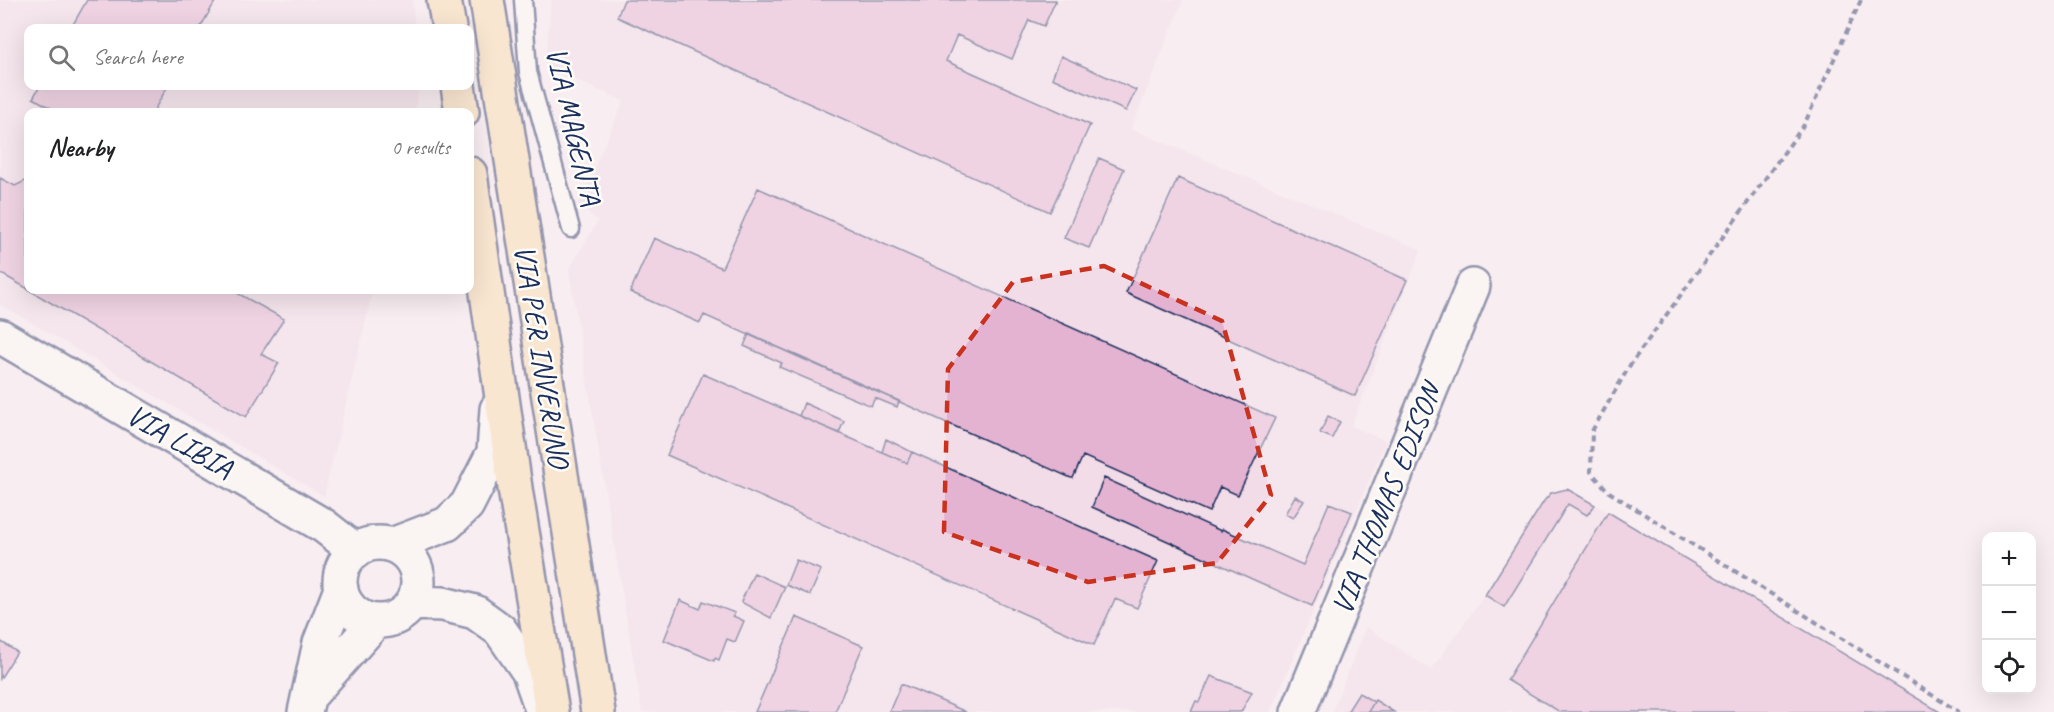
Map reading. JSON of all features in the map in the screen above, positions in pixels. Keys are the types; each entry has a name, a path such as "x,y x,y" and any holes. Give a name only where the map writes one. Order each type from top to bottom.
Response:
{"main road":[{"path":"444,0 448,24"},
{"name":"VIA PER INVERUNO","path":"487,0 598,712"},
{"path":"459,90 461,108"},
{"name":"VIA PER INVERUNO","path":"474,203 516,495 552,712"}],"street":[{"name":"VIA THOMAS EDISON","path":"1298,712 1473,286"},
{"name":"VIA LIBIA","path":"0,336 324,526 356,551"},
{"path":"392,545 447,524 467,505 494,452 498,374"},
{"path":"380,543 392,545 411,559 416,569 418,581 412,603 397,617 376,621 364,618 353,611 345,601 340,578 343,568 356,551 367,545 380,543"},
{"path":"308,703 320,643 341,589"},
{"path":"412,603 443,604 475,612 500,630 529,672 543,712"},
{"path":"308,703 376,621"}],"lane":[{"name":"VIA MAGENTA","path":"523,0 528,72 571,229"}],"path":[{"path":"1861,0 1804,125 1630,364 1592,431 1591,472 1610,492 1959,712"}],"highlighted area":[{"path":"1104,266 1222,321 1271,495 1217,563 1088,582 944,532 948,369 1013,282"}],"shaded area":[{"path":"0,0 412,0 415,24 24,24 24,90 418,90 416,108 24,108 24,294 372,294 324,496 0,304"},
{"path":"551,0 1183,0 1131,129 1421,250 1351,426 1386,441 1270,712 642,712 569,270 598,221 578,204 624,101 546,67"},
{"path":"1567,489 1940,712 1332,712 1366,627 1431,670 1485,595 1544,501 1551,493"}],"building":[{"path":"87,0 216,0 202,24 73,24"},
{"path":"624,0 1056,0 1044,26 1029,20 1012,59 957,35 946,61 1090,125 1050,212 617,17"},
{"path":"1061,56 1136,90 1126,111 1052,78"},
{"path":"38,90 166,90 155,108 51,108 33,98"},
{"path":"1099,158 1124,169 1089,248 1064,238"},
{"path":"0,178 15,186 24,182 24,287 0,273"},
{"path":"1178,178 1407,280 1355,396 1126,293"},
{"path":"758,188 1275,418 1238,495 1220,487 1209,512 1083,456 1071,478 704,315 700,323 630,292 654,238 722,268"},
{"path":"36,294 239,294 284,319 261,354 279,363 246,417"},
{"path":"749,334 899,401 897,407 875,398 871,406 779,367 782,363 744,346"},
{"path":"703,374 907,463 912,452 1158,561 1137,608 1115,599 1094,645 667,455"},
{"path":"804,403 844,421 839,433 799,416"},
{"path":"1328,416 1340,422 1332,438 1320,433"},
{"path":"886,439 912,452 907,463 882,452"},
{"path":"1104,478 1303,565 1329,503 1352,512 1312,606 1092,507"},
{"path":"1567,489 1595,505 1587,515 1568,504 1504,607 1485,595 1544,501 1551,493"},
{"path":"1295,496 1304,501 1293,518 1285,514"},
{"path":"1608,512 1940,712 1560,712 1507,680"},
{"path":"796,560 821,570 810,595 786,585"},
{"path":"754,573 785,587 771,618 741,602"},
{"path":"680,600 700,609 703,601 735,613 733,616 744,621 735,642 727,639 719,660 715,658 714,661 664,640"},
{"path":"796,617 863,646 835,712 755,712"},
{"path":"0,641 17,652 0,679"},
{"path":"1211,676 1252,692 1241,712 1191,712 1196,701 1199,702"},
{"path":"901,684 939,700 966,712 889,712"},
{"path":"1359,693 1374,702 1368,712 1347,712"},
{"path":"1375,700 1389,709 1394,712 1368,712"}]}
